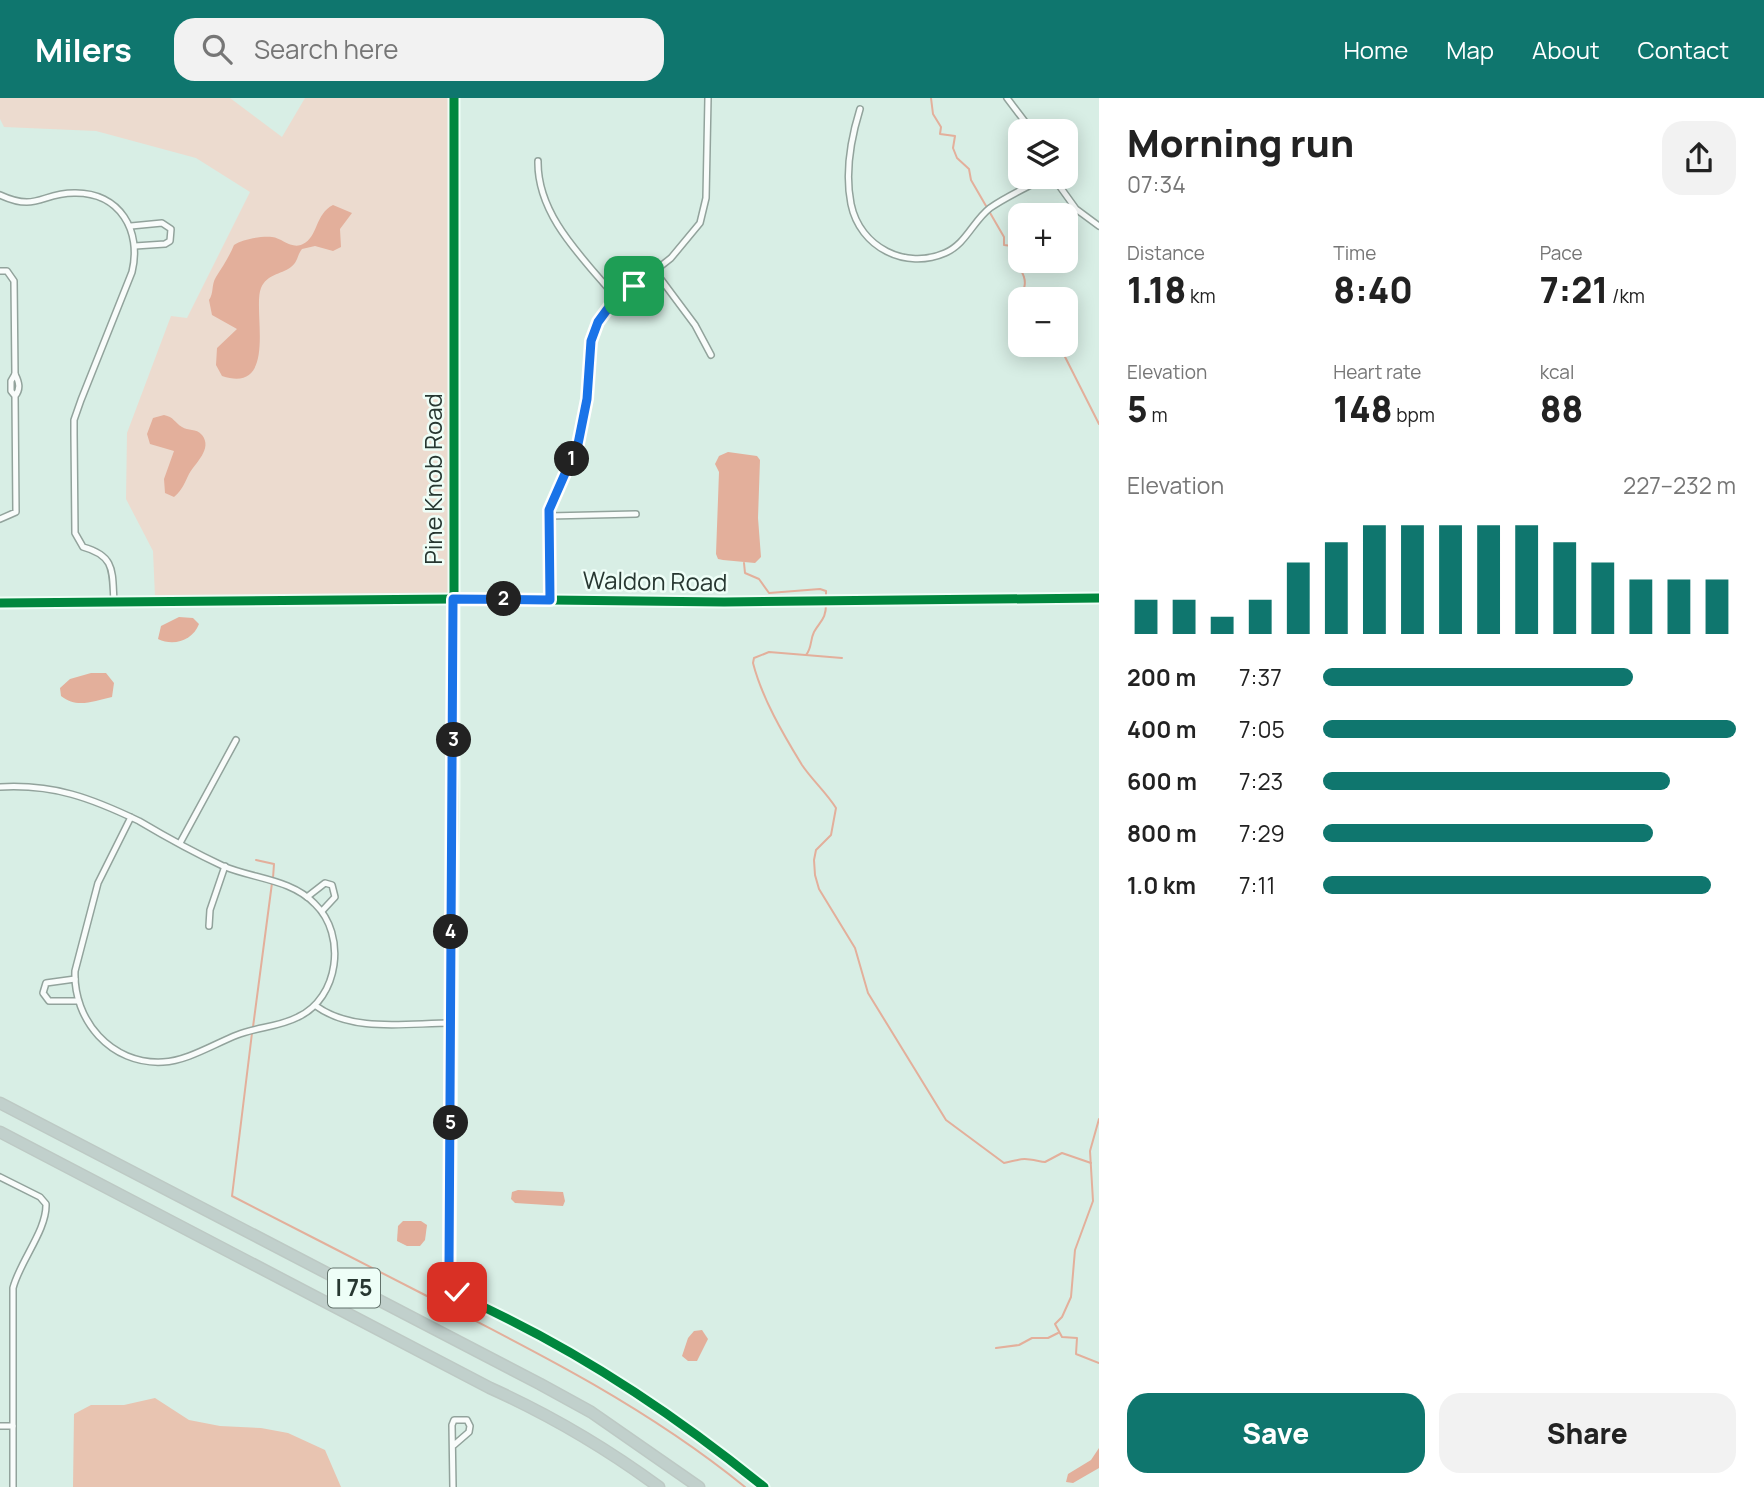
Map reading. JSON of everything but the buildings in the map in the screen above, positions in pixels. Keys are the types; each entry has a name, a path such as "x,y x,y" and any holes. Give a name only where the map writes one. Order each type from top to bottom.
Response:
{"highway":[{"name":"I 75","path":"0,1103 591,1412 699,1487"},
{"name":"I 75","path":"0,1132 490,1388 533,1407 589,1440 659,1487"}],"street":[{"name":"Pine Knob Road","path":"454,98 449,1268 452,1286 466,1299 580,1359 632,1390 714,1447 764,1487"},
{"path":"550,600 549,516 554,496 578,444 587,399 594,330 609,307 683,246 700,223 707,180 708,98"},
{"path":"1007,98 1023,119"},
{"path":"860,109 852,135 849,183 851,206 870,239 886,253 908,259 930,259 949,251 965,238 989,209 1025,189"},
{"path":"538,161 537,179 549,211 618,300"},
{"path":"1062,189 1076,209 1099,226"},
{"path":"0,195 14,201 34,203 71,193 86,193 116,207 131,226 135,246 132,272 74,420 75,533 83,547 100,552 110,564 114,601"},
{"path":"131,226 162,223 171,229 170,242 135,246"},
{"path":"654,270 695,325 711,355"},
{"path":"0,271 7,271 14,281 15,374 19,382 19,391 15,396 16,512 0,519"},
{"path":"549,516 636,514"},
{"name":"Waldon Road","path":"0,603 453,599 724,602 1099,598"},
{"path":"180,844 236,740"},
{"path":"0,787 34,786 66,791 131,817 225,866 293,888 307,897 322,911 335,947 331,980 316,1006 299,1017 273,1027 245,1032 164,1062 144,1061 125,1055 104,1042 89,1026 78,1001 75,979 98,883 131,817"},
{"path":"209,926 209,910 225,866"},
{"path":"307,897 325,883 332,886 335,897 322,911"},
{"path":"75,979 52,980 46,983 43,993 49,1000 78,1001"},
{"path":"316,1006 336,1018 352,1023 451,1023"},
{"path":"0,1177 40,1197 46,1204 47,1215 17,1273 13,1288 13,1487"},
{"path":"453,1487 454,1420 467,1420 469,1432 454,1445"},
{"path":"0,1426 13,1426"}],"shaded area":[{"path":"0,98 230,98 282,137 305,98 450,98 449,593 155,597 153,551 126,499 127,433 171,316 187,318 250,192 196,158 96,131 4,127 0,119"},
{"path":"333,205 352,213 340,229 341,247 333,251 315,246 302,249 293,265 264,283 259,299 260,347 257,362 251,373 240,379 222,376 216,365 217,348 237,329 212,315 209,300 214,280 234,245 268,237 295,246 303,244 308,241 323,214"},
{"path":"164,415 184,428 200,433 205,440 202,456 174,497 165,493 164,479 174,451 150,444 147,434 153,418"},
{"path":"728,452 757,456 760,460 758,518 761,557 755,563 718,559 716,554 719,472 715,464 719,456"},
{"path":"179,617 193,618 199,624 196,630 182,641 158,639 161,626"},
{"path":"91,673 106,673 114,683 112,697 79,703 61,696 60,688 70,679"},
{"path":"512,1192 563,1192 565,1201 563,1206 515,1203 511,1199"},
{"path":"403,1221 421,1221 427,1225 425,1240 420,1246 407,1246 397,1241 398,1226"},
{"path":"702,1330 708,1339 697,1361 688,1361 682,1356 688,1338 694,1331"},
{"path":"155,1398 189,1420 288,1433 325,1450 341,1487 73,1487 74,1414 91,1405 124,1405"},
{"path":"1099,1448 1099,1468 1073,1483 1066,1482 1068,1474 1091,1460"}],"waterway":[{"path":"931,98 933,114 941,127 940,134 955,136 953,148 957,158 969,169 971,180 1004,237 1004,245 1012,246 1014,258 1024,278 1024,287"},
{"path":"1065,357 1099,424"},
{"path":"744,563 745,573 759,579 769,593 820,589 826,591 826,598"},
{"path":"806,655 814,632 824,616 826,604"},
{"path":"842,658 769,652 754,658 753,663 767,702 788,741 806,770 836,808 831,835 816,850 815,875 819,889 855,948 868,993 946,1120 1004,1163 1024,1159 1045,1162 1062,1153 1091,1163"},
{"path":"256,860 274,864 273,878"},
{"path":"253,1027 272,883"},
{"path":"252,1033 232,1196 588,1381 669,1431 745,1487"},
{"path":"1099,1119 1090,1151 1093,1201 1075,1250 1071,1297 1062,1317 1055,1324 1062,1337 1077,1338 1076,1354 1099,1363"},
{"path":"996,1348 1019,1345 1032,1338 1048,1338 1058,1333"}],"cycle path":[{"path":"454,98 454,786 450,1279 452,1286 466,1299 545,1338 621,1383 694,1433 764,1487"},
{"path":"0,603 453,599 724,602 1099,598"}],"route":[{"path":"457,1292 452,1286 449,1268 454,786 453,599 550,600 549,510 578,444 587,399 591,341 598,322 609,307 634,286"}]}
